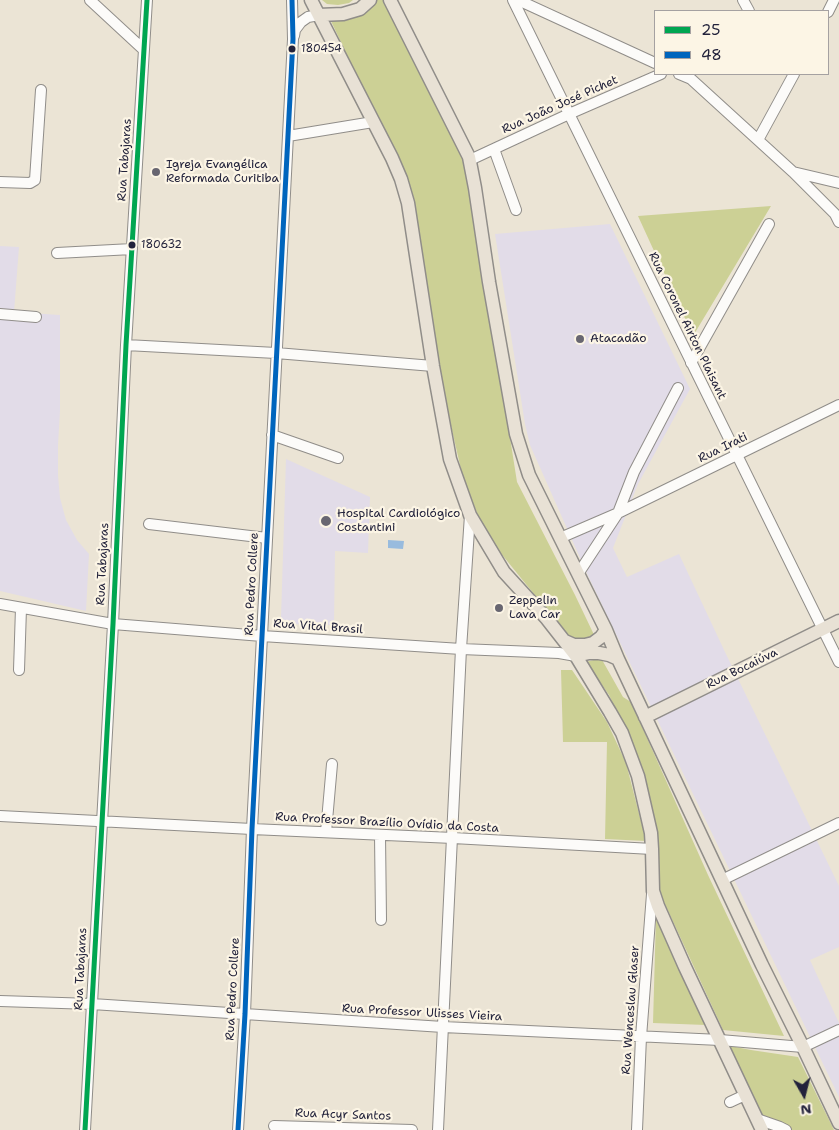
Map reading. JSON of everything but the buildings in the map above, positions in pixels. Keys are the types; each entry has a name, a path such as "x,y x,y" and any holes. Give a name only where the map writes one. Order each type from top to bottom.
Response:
{"main road":[{"path":"310,0 398,172 410,212 433,366 450,458 470,515 504,572 547,619 576,656 622,733 638,776 651,833 653,892 681,958 759,1125"},
{"path":"319,15 343,14 360,9 370,0"},
{"path":"390,0 470,160 488,282 516,434 529,475 606,630 762,965 839,1123"},
{"name":"Rua Bocaiúva","path":"645,717 839,620"},
{"path":"565,641 574,645 593,643 606,630"},
{"path":"576,656 599,653 618,659"}],"street":[{"path":"90,0 144,50"},
{"name":"Rua Tabajaras","path":"85,1130 113,624 126,344 147,0"},
{"name":"Rua Pedro Collere","path":"238,1130 293,39 292,0"},
{"name":"Rua Coronel Airton Plaisant","path":"513,0 839,662"},
{"path":"518,0 654,63"},
{"name":"Rua Pedro Collere","path":"293,39 295,30 300,22 308,17 319,15"},
{"name":"Rua João José Pichet","path":"470,160 659,75"},
{"path":"681,75 691,79 793,172 835,214 839,222"},
{"path":"758,140 793,75"},
{"path":"0,182 30,183 35,180 41,90"},
{"path":"288,136 373,122"},
{"path":"494,149 516,210"},
{"path":"793,172 839,183"},
{"path":"691,363 769,224"},
{"path":"58,253 132,249"},
{"path":"0,314 36,317"},
{"path":"126,344 276,353 433,366"},
{"path":"578,574 618,513 634,472 678,388"},
{"name":"Rua Irati","path":"560,538 618,513 839,405"},
{"path":"272,435 338,458"},
{"path":"438,1130 461,650 470,515"},
{"path":"149,524 267,538"},
{"name":"Rua Vital Brasil","path":"0,604 113,624 461,650 559,653 576,656"},
{"path":"20,670 21,608"},
{"path":"326,832 332,764"},
{"name":"Rua Professor Brazílio Ovídio da Costa","path":"0,816 652,849"},
{"path":"722,880 839,824"},
{"path":"380,835 382,920"},
{"name":"Rua Wenceslau Glaser","path":"637,1130 641,1037 653,892"},
{"name":"Rua Professor Ulisses Vieira","path":"0,1000 92,1004 443,1027 720,1040 803,1047"},
{"path":"803,1047 839,1030"},
{"path":"730,1102 746,1095"},
{"path":"759,1125 780,1127 786,1130"},
{"name":"Rua Acyr Santos","path":"274,1126 412,1130"}],"shaded area":[{"path":"610,224 690,389 638,484 613,548 627,577 679,554 839,886 839,947 810,960 839,1023 839,1097 589,578 530,445 495,234"},
{"path":"0,246 19,247 14,312 60,315 58,475 60,498 66,520 77,540 89,554 86,611 0,591"},
{"name":"Hospital Cardiológico Costantini","path":"286,459 370,497 368,553 335,551 334,625 287,624 281,618"}],"green space":[{"path":"322,0 353,0 349,3 338,5 327,4"},
{"path":"375,0 383,0 462,154 470,184 517,482 596,639 573,642 486,535 463,478 435,356 411,192 331,21 353,18 371,6"},
{"path":"771,206 693,336 638,216"},
{"path":"601,658 623,697 631,702 708,875 784,1036 723,1030 658,889 656,834 636,752 609,695 586,662"},
{"path":"561,670 572,670 607,722 626,763 646,841 605,839 607,742 563,742"},
{"path":"656,917 706,1025 653,1023"},
{"path":"725,1045 798,1057 834,1130 764,1130"}],"water":[{"path":"388,540 404,541 403,549 388,548"}],"transit line":[{"name":"25","path":"85,1130 113,624 126,345 147,0"},
{"name":"48","path":"238,1130 293,39 292,0"}],"place":[{"name":"180454","path":"292,49"},
{"name":"Igreja Evangélica Reformada Curitiba","path":"156,172"},
{"name":"180632","path":"132,245"},
{"name":"Atacadão","path":"580,339"},
{"name":"Hospital Cardiológico Costantini","path":"326,521"},
{"name":"Zeppelin Lava Car","path":"499,608"}]}
